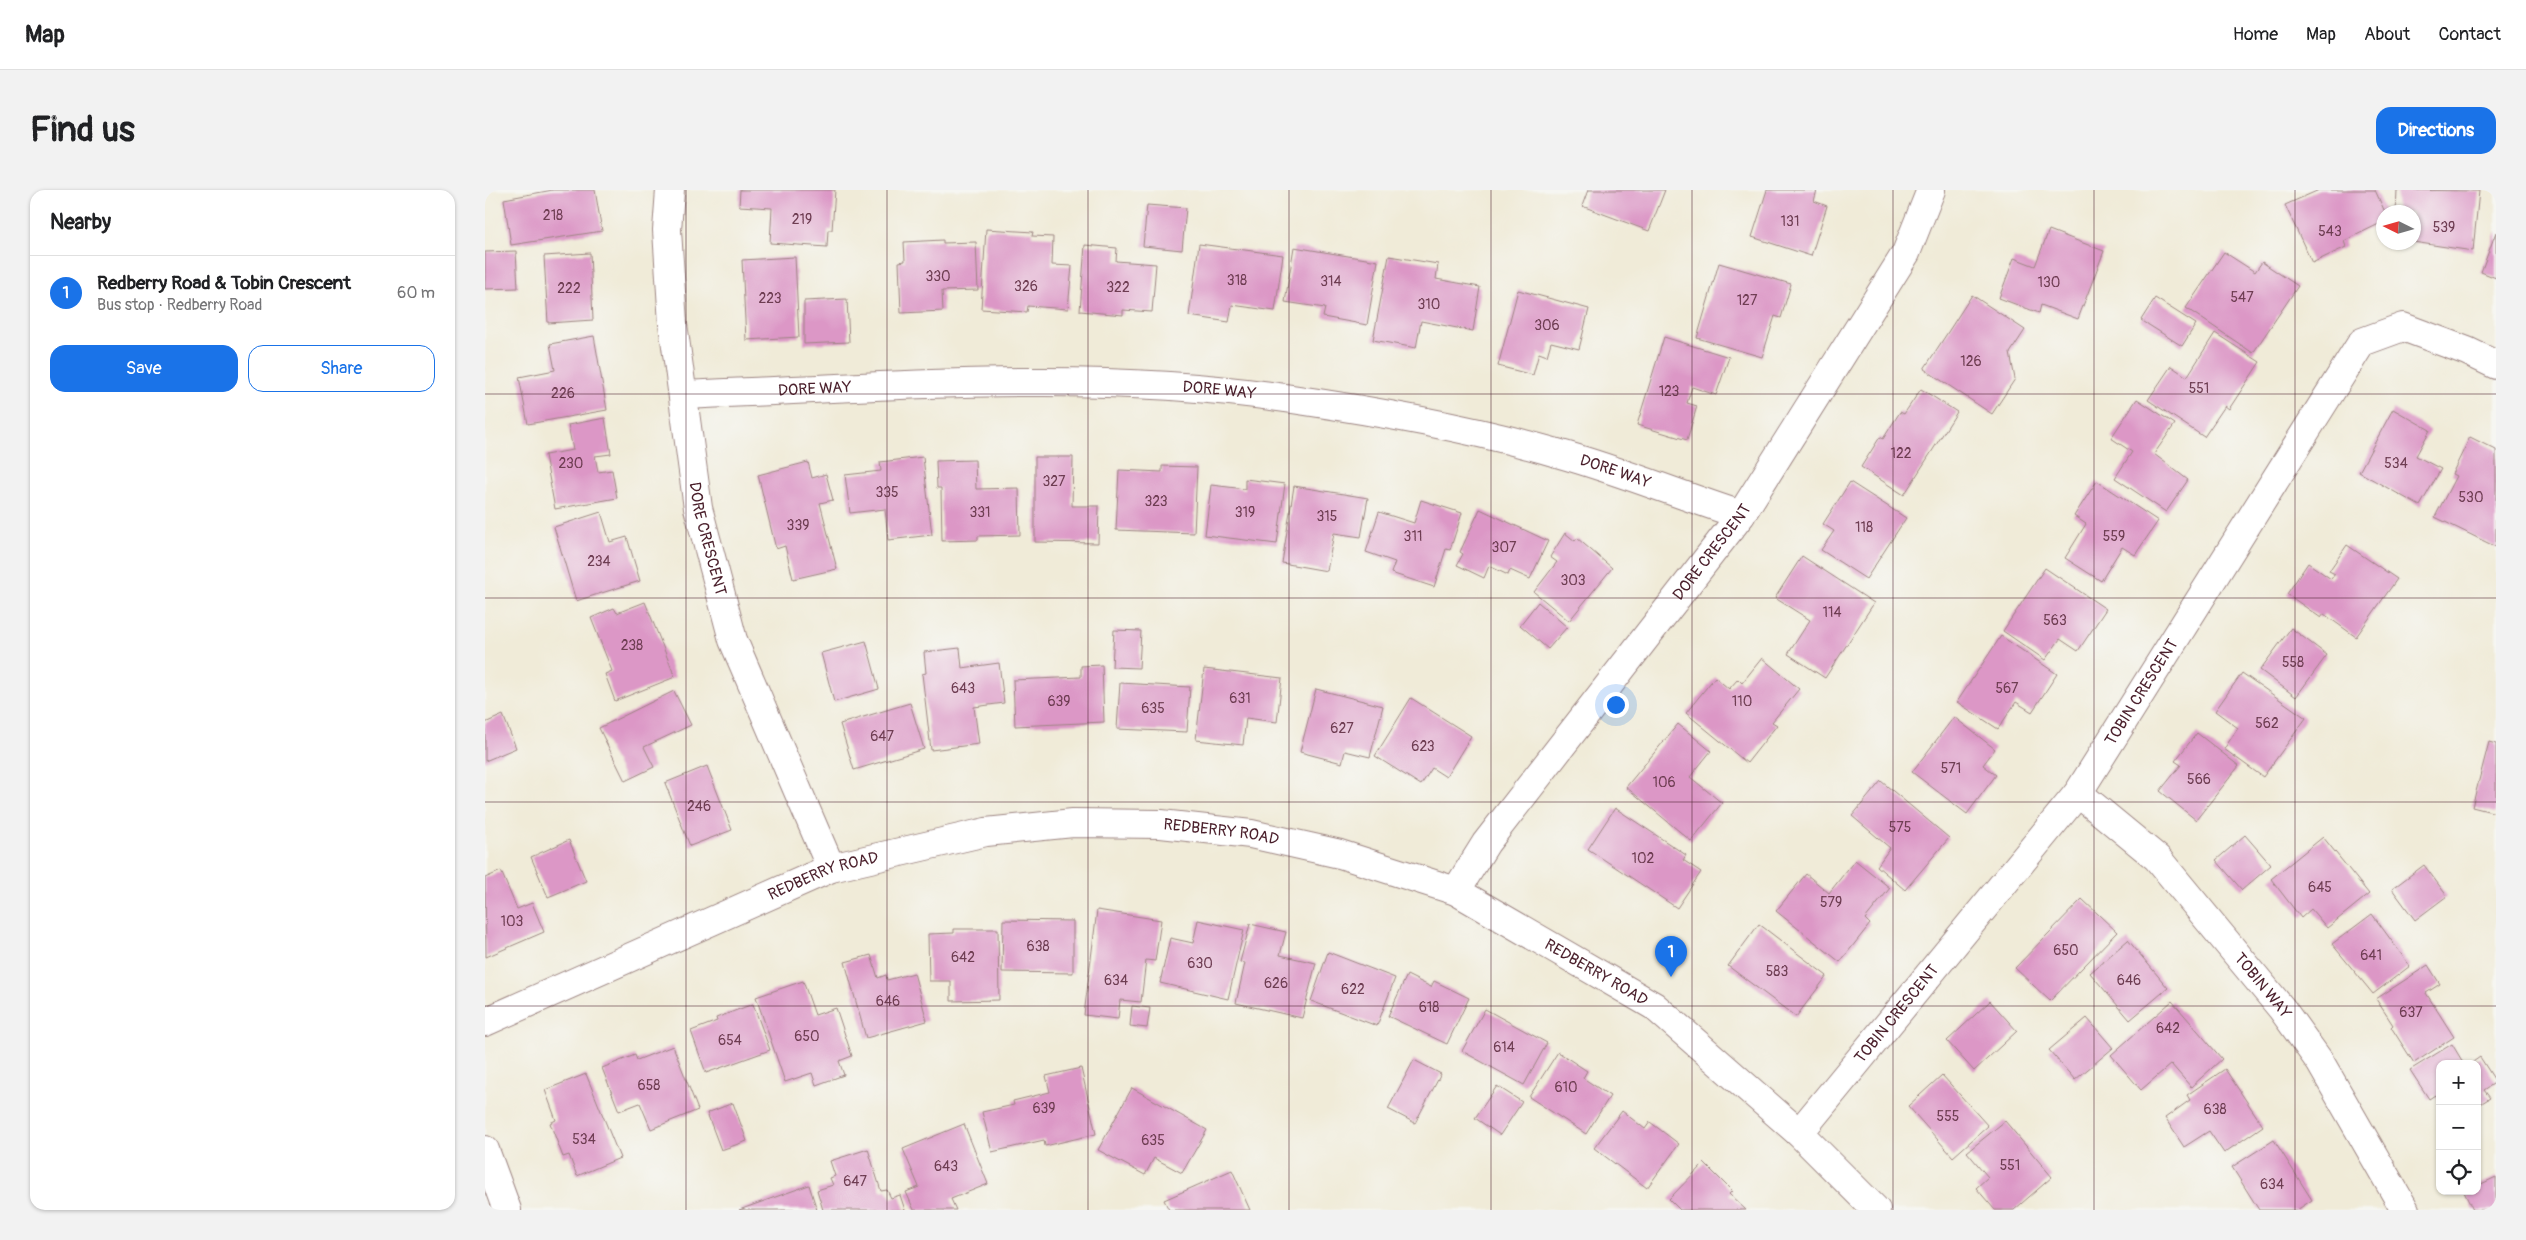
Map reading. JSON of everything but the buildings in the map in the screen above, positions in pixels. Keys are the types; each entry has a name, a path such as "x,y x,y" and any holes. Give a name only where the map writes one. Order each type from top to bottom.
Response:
{"street":[{"name":"DORE CRESCENT","path":"670,190 667,230 673,324 698,508 733,640 831,868"},
{"name":"DORE CRESCENT","path":"1456,891 1486,843 1741,515 1906,253 1931,190"},
{"name":"TOBIN CRESCENT","path":"1799,1133 2078,793 2362,342 2403,327 2467,351 2496,365"},
{"name":"DORE WAY","path":"683,395 1024,381 1158,385 1290,398 1424,422 1557,453 1741,515"},
{"name":"TOBIN WAY","path":"2078,793 2157,858 2282,1009 2320,1062 2405,1210"},
{"name":"REDBERRY ROAD","path":"485,1022 831,868 986,832 1073,823 1161,824 1251,834 1340,854 1456,891 1654,1006 1799,1133 1876,1210"},
{"path":"485,1150 507,1210"}],"place":[{"name":"Redberry Road & Tobin Crescent","path":"1671,977"}]}
